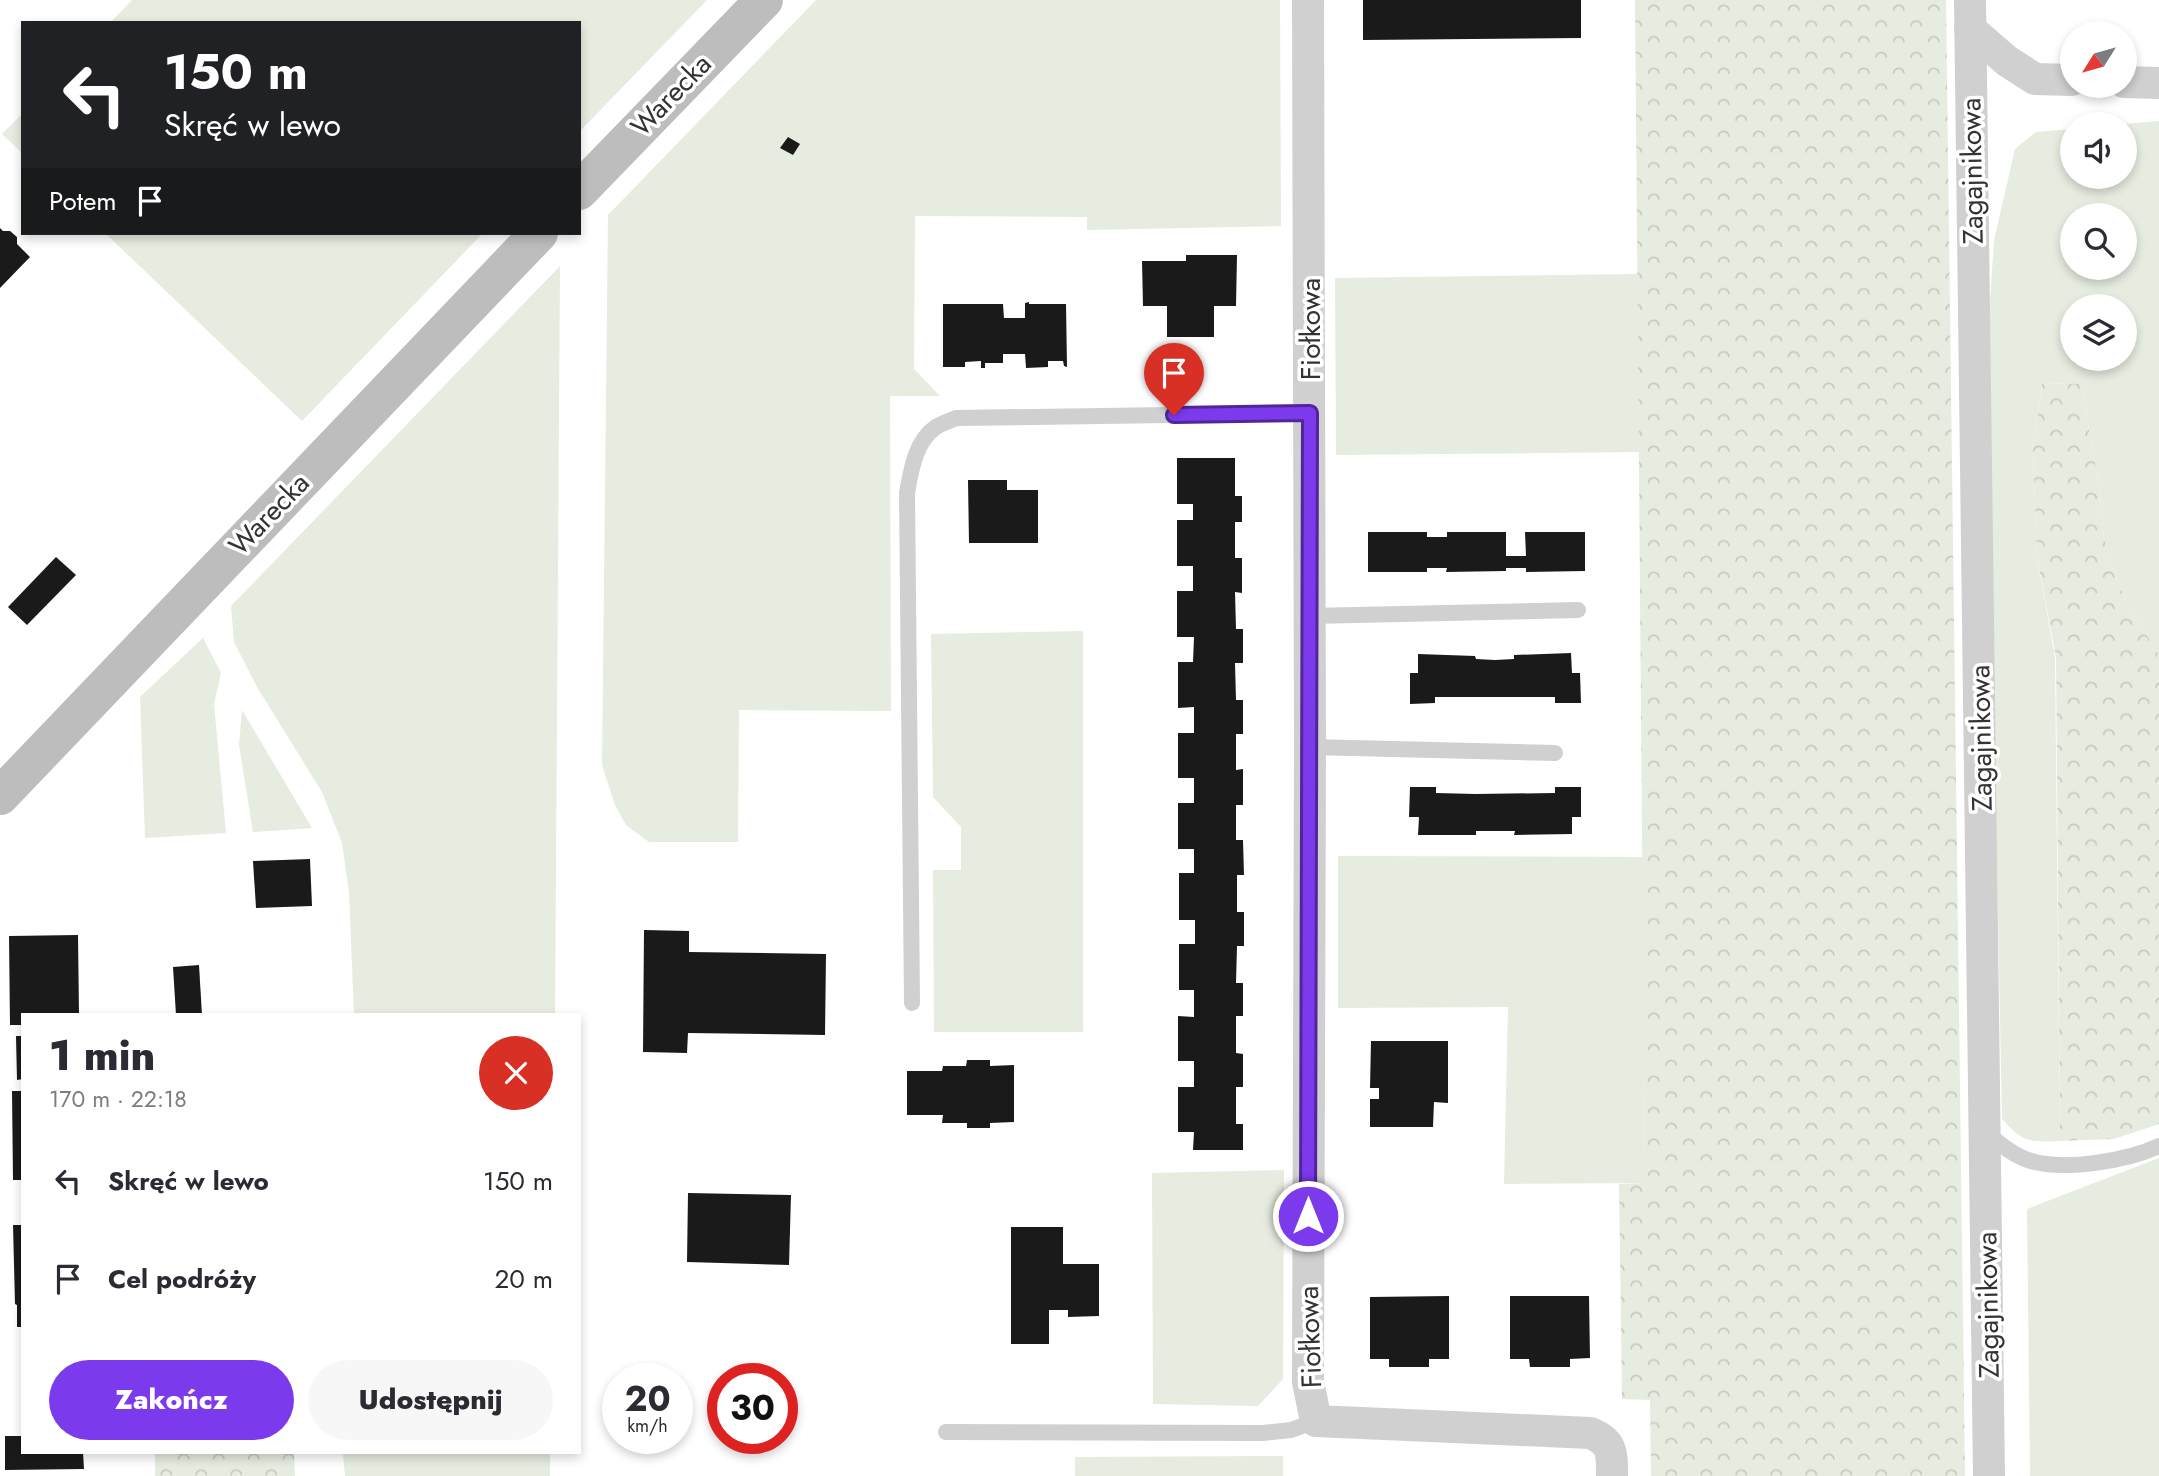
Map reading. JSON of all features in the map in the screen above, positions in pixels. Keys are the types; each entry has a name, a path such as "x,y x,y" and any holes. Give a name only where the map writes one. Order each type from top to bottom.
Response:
{"street":[{"name":"Warecka","path":"581,189 764,0"},
{"name":"Fiołkowa","path":"1308,0 1308,1382 1317,1421 1590,1433 1601,1437 1608,1445 1612,1454 1612,1476"},
{"path":"1970,14 2007,61 2035,79 2060,80"},
{"name":"Zagajnikowa","path":"1970,14 1989,1476"},
{"path":"2137,82 2159,83"},
{"name":"Warecka","path":"0,796 537,235"}],"lane":[{"path":"912,1003 907,493 912,464 921,445 934,428 956,418 1310,413"},
{"path":"1310,615 1578,610"},
{"path":"1310,747 1555,753"},
{"path":"1986,1132 2003,1147 2032,1161 2057,1164 2101,1163 2159,1146"},
{"path":"946,1432 1262,1433 1291,1430 1317,1421"}],"green space":[{"path":"132,0 707,0 581,130 581,21 112,21"},
{"path":"816,0 1280,0 1281,226 1087,230 1087,217 915,216 914,369 940,396 890,396 891,711 739,710 738,842 649,842 626,825 615,805 602,765 608,215"},
{"path":"1635,0 1946,0 1965,1476 1651,1476 1650,1400 1622,1399 1619,1184 1645,1183"},
{"path":"21,115 21,152 2,134"},
{"path":"2159,121 2159,655 2128,605 2114,573 2104,538 2099,485 2081,384 2042,383 2033,450 2037,557 2055,658 2060,1141 2034,1141 2021,1137 2002,1119 1988,332 1994,240 2015,149 2036,132 2060,130 2060,189 2137,189 2137,123"},
{"path":"107,235 481,235 302,421"},
{"path":"560,266 555,1013 354,1013 349,892 342,843 322,792 257,687 234,642 231,606"},
{"path":"1638,274 1640,452 1336,455 1335,278"},
{"path":"2042,383 2081,384 2099,485 2104,538 2114,573 2128,605 2159,655 2159,1124 2114,1139 2060,1141 2056,658 2037,557 2033,450"},
{"path":"1083,631 1083,1032 934,1032 933,870 961,870 961,827 933,797 931,634"},
{"path":"203,638 221,673 214,704 226,833 145,838 140,697"},
{"path":"242,710 312,828 253,832 239,745"},
{"path":"1338,856 1643,857 1645,1183 1504,1184 1508,1007 1338,1008"},
{"path":"2159,1158 2159,1476 2030,1476 2027,1209"},
{"path":"1284,1170 1283,1379 1258,1406 1153,1404 1152,1173"},
{"path":"155,1454 294,1454 295,1476 155,1476"},
{"path":"343,1454 550,1454 550,1476 345,1476"},
{"path":"1283,1456 1283,1476 1075,1476 1075,1457"}],"building":[{"path":"1363,0 1581,0 1581,38 1363,40"},
{"path":"788,137 800,144 793,155 780,148"},
{"path":"0,228 17,237 17,244 30,257 0,288"},
{"path":"1186,255 1237,255 1236,306 1214,306 1214,337 1167,337 1167,306 1143,306 1142,261 1186,261"},
{"path":"1025,303 1066,304 1067,367 1063,361 1048,361 1048,367 1026,368 1025,354 1003,354 1003,363 985,363 985,368 981,368 981,361 965,362 965,367 943,367 943,304 1003,304 1004,318 1025,318"},
{"path":"1177,458 1235,458 1235,496 1242,496 1242,522 1235,522 1235,558 1242,558 1242,593 1235,592 1236,629 1243,629 1243,663 1235,663 1236,700 1243,700 1243,734 1236,734 1236,770 1243,769 1243,805 1236,805 1236,840 1243,840 1244,875 1237,875 1237,912 1244,912 1244,946 1237,946 1236,983 1243,983 1243,1016 1236,1016 1236,1053 1243,1054 1243,1087 1236,1087 1236,1124 1243,1124 1243,1150 1193,1150 1194,1132 1178,1132 1178,1087 1194,1087 1194,1061 1178,1061 1178,1016 1194,1017 1194,990 1179,990 1179,944 1195,944 1195,920 1179,920 1179,873 1194,873 1194,849 1178,849 1178,803 1194,803 1194,778 1178,778 1178,733 1194,733 1194,707 1178,708 1178,662 1193,662 1194,637 1177,637 1177,591 1193,591 1193,566 1177,566 1177,520 1193,520 1193,504 1177,504"},
{"path":"968,480 1007,480 1007,490 1038,490 1038,543 969,543"},
{"path":"1368,532 1427,532 1427,537 1447,537 1447,532 1506,532 1506,556 1526,556 1525,532 1585,532 1585,571 1526,572 1526,568 1506,568 1506,571 1446,572 1447,568 1427,568 1427,572 1368,572"},
{"path":"56,557 76,575 27,625 8,607"},
{"path":"1571,653 1572,673 1580,673 1581,703 1555,703 1555,697 1435,697 1435,703 1410,704 1410,673 1418,673 1418,654 1475,656 1476,659 1495,660 1514,659 1514,655"},
{"path":"1410,787 1436,787 1436,793 1476,794 1555,793 1555,787 1581,787 1581,817 1572,817 1572,834 1514,835 1515,831 1476,831 1476,835 1418,835 1419,817 1409,817"},
{"path":"310,859 312,906 256,908 253,861"},
{"path":"644,930 689,931 689,952 826,954 825,1035 688,1033 687,1053 643,1052"},
{"path":"78,935 79,1013 21,1013 21,1025 10,1025 9,936"},
{"path":"199,965 202,1013 176,1013 173,967"},
{"path":"16,1036 21,1036 21,1079 17,1080"},
{"path":"1371,1041 1448,1041 1448,1103 1434,1102 1433,1127 1370,1127 1370,1099 1379,1099 1379,1088 1370,1088"},
{"path":"967,1060 990,1060 990,1066 1014,1065 1014,1122 990,1123 990,1128 967,1128 967,1123 942,1123 943,1115 907,1115 907,1071 942,1071 943,1066 966,1066"},
{"path":"12,1091 21,1091 21,1180 13,1180"},
{"path":"688,1193 791,1195 789,1265 687,1262"},
{"path":"13,1225 21,1225 21,1327 17,1327"},
{"path":"1011,1227 1063,1227 1063,1264 1099,1264 1099,1316 1068,1317 1068,1310 1049,1310 1049,1344 1011,1344"},
{"path":"1449,1296 1449,1359 1429,1359 1429,1367 1389,1367 1389,1359 1370,1359 1370,1297"},
{"path":"1510,1296 1589,1296 1590,1358 1570,1359 1570,1367 1530,1367 1529,1359 1510,1359"},
{"path":"5,1436 21,1436 21,1454 83,1454 84,1469 5,1470"}],"route":[{"path":"1174,415 1310,413 1308,1216"}]}
